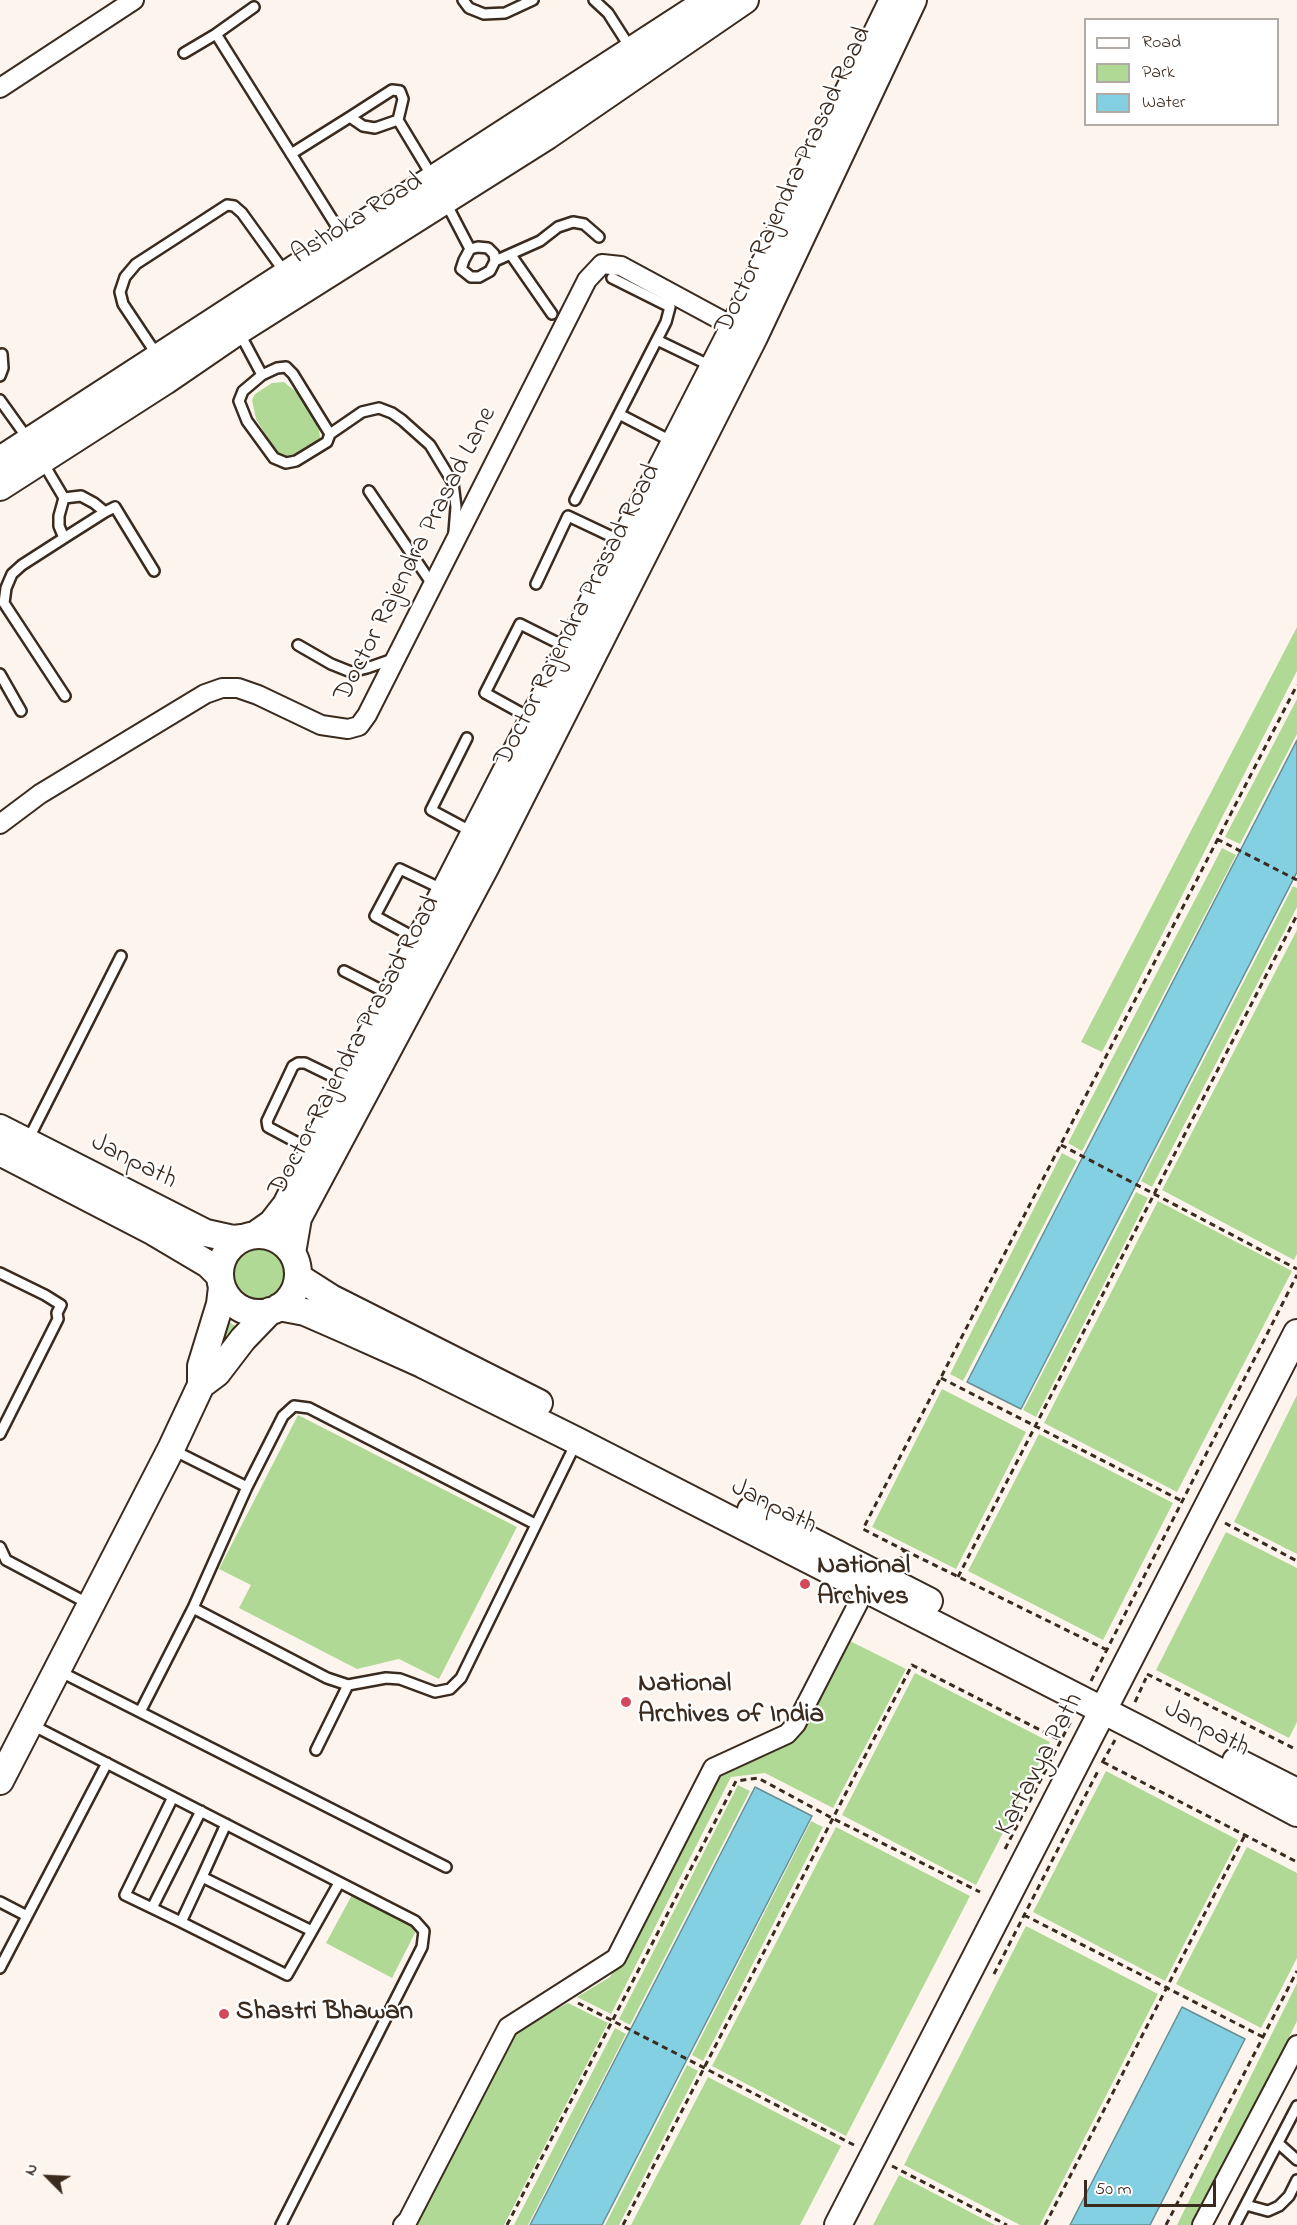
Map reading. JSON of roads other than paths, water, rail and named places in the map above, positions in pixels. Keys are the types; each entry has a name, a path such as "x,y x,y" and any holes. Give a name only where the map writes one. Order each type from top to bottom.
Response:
{"main road":[{"name":"Ashoka Road","path":"0,487 35,451 159,357 233,321 440,190 631,49 709,0"},
{"name":"Ashoka Road","path":"0,460 35,451 165,381 286,274 343,237 548,136 745,0"},
{"name":"Doctor Rajendra Prasad Road","path":"249,1237 272,1223 286,1205 713,368 744,332 893,0"},
{"name":"Doctor Rajendra Prasad Road","path":"295,1265 298,1218 486,866 744,332 914,0"},
{"name":"Janpath","path":"0,1128 206,1233 233,1239 249,1237"},
{"name":"Janpath","path":"0,1152 154,1232 208,1263 221,1281"},
{"path":"0,1781 171,1449 201,1385 201,1366 220,1304 221,1264 225,1254 233,1245 249,1237 276,1239 285,1245 295,1265 292,1294 243,1339 217,1373 201,1385"},
{"name":"Janpath","path":"295,1265 331,1298 890,1581 1297,1813"},
{"path":"221,1281 228,1298 236,1306 247,1311 274,1309"},
{"name":"Janpath","path":"274,1309 305,1312 422,1364 577,1441 653,1475 866,1588 1297,1792"},
{"name":"Kartavya Path","path":"837,2225 1096,1698 1297,1333"}],"street":[{"path":"0,88 134,0"},
{"name":"Doctor Rajendra Prasad Lane","path":"0,824 59,782 205,693 222,688 238,688 258,695 321,725 348,729 359,726 587,280 602,264 621,266 744,332"},
{"path":"403,2225 408,2220 508,2028 616,1958 712,1768 787,1734 796,1724 866,1588"},
{"path":"1202,2225 1297,2045"}],"lane":[{"path":"463,0 469,8 484,14 505,13 533,0"},
{"path":"594,0 608,13 631,49"},
{"path":"184,53 254,7"},
{"path":"216,34 343,237"},
{"path":"291,154 392,90 400,91 403,99 398,120 440,190 471,249"},
{"path":"350,117 363,126 375,128 398,120"},
{"path":"159,357 123,304 120,292 125,277 136,264 154,252 227,205 234,206 242,213 286,274"},
{"path":"495,261 540,241 558,227 573,222 584,224 599,237"},
{"path":"488,248 495,254 495,261 490,271 479,277 471,277 461,269 471,249 488,248"},
{"path":"511,255 552,314"},
{"path":"575,500 666,322 670,307 612,278"},
{"path":"233,321 262,375"},
{"path":"657,340 713,368"},
{"path":"0,376 3,368 2,354"},
{"path":"330,434 294,375 286,367 277,368 262,375 243,391 239,401 247,421 274,458 286,463 296,461 327,442 330,434 362,412 379,408 392,413 430,446 453,483 456,507 453,544"},
{"path":"0,400 64,498 59,516 59,526 64,538"},
{"path":"619,414 675,443"},
{"path":"369,490 432,584"},
{"path":"64,498 81,496 94,502 105,512"},
{"path":"65,696 4,603 6,588 12,574 64,538 115,507 154,571"},
{"path":"536,584 568,516 624,543"},
{"path":"534,720 484,693 520,624 570,649"},
{"path":"298,645 331,664 351,672 395,658"},
{"path":"0,674 21,711"},
{"path":"467,738 430,810 476,834"},
{"path":"421,941 375,916 400,869 446,891"},
{"path":"27,1142 121,956"},
{"path":"344,971 391,996"},
{"path":"313,1151 268,1127 267,1121 293,1066 305,1063 348,1084"},
{"path":"0,1273 61,1305 57,1313 58,1319 0,1434"},
{"path":"140,1712 194,1608 247,1487 283,1416 294,1406 309,1408 534,1524"},
{"path":"194,1608 327,1678 348,1685 386,1678 400,1680 435,1692 450,1689 461,1678 534,1524 577,1441"},
{"path":"171,1449 247,1487"},
{"path":"0,1547 6,1560 91,1605"},
{"path":"57,1670 446,1868"},
{"path":"316,1750 348,1685"},
{"path":"30,1724 415,1921 424,1931 422,1947 281,2225"},
{"path":"0,1968 107,1763"},
{"path":"173,1797 125,1895 287,1975 339,1883"},
{"path":"152,1908 201,1811"},
{"path":"181,1922 226,1824"},
{"path":"202,1877 312,1931"},
{"path":"0,1902 27,1916"},
{"path":"1235,2225 1297,2106"},
{"path":"1278,2143 1297,2160"},
{"path":"1246,2205 1268,2211 1279,2206 1289,2196 1297,2180"}],"water":[{"path":"1297,740 1297,872 1021,1409 967,1382"},
{"path":"755,1787 812,1816 602,2225 530,2225"},
{"path":"1182,2007 1245,2039 1150,2225 1070,2225"}],"place":[{"name":"National Archives","path":"805,1584"},
{"name":"National Archives of India","path":"626,1702"},
{"name":"Shastri Bhawan","path":"224,2014"}]}
